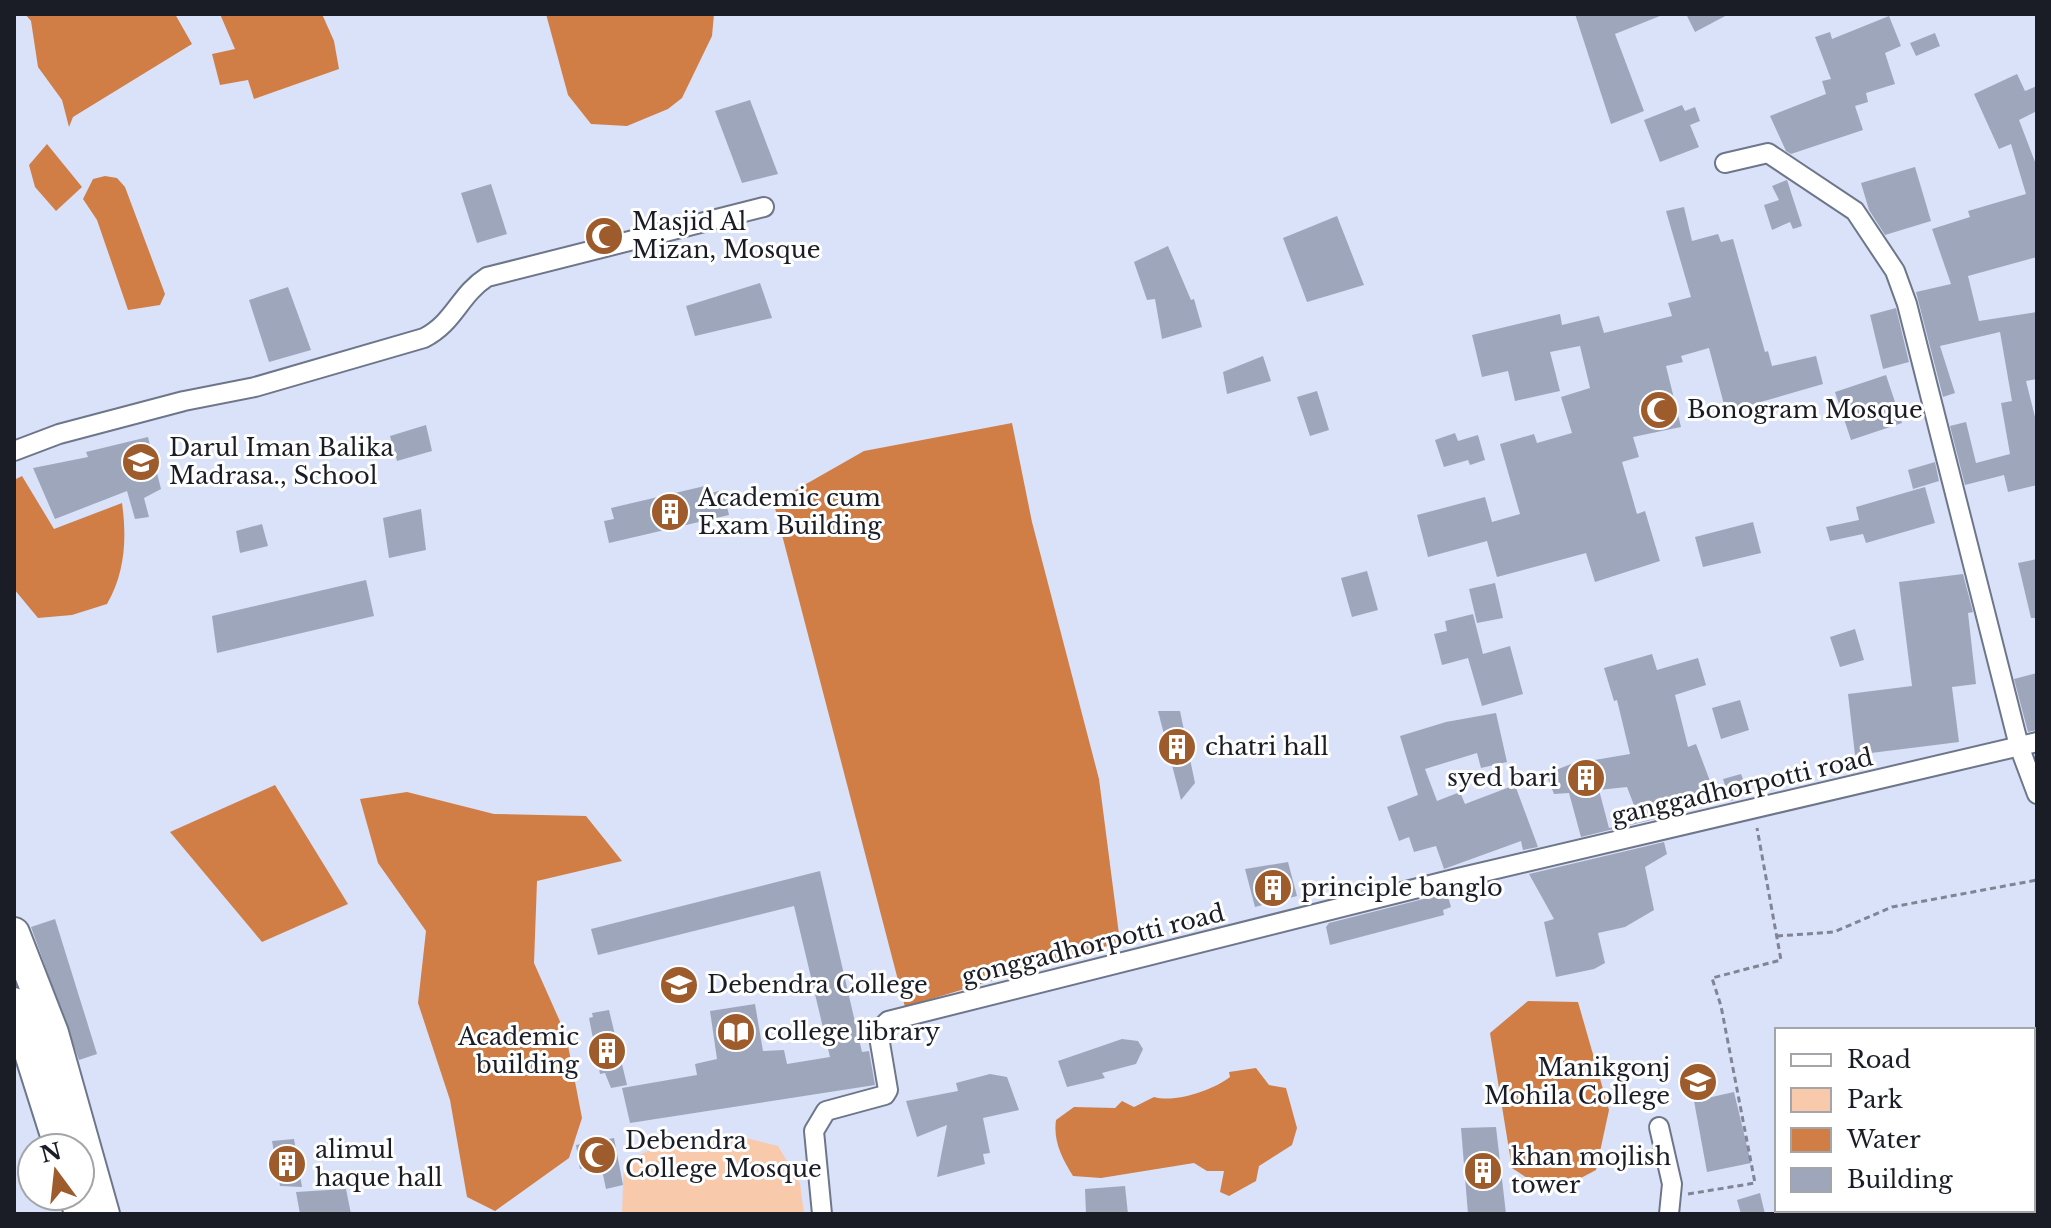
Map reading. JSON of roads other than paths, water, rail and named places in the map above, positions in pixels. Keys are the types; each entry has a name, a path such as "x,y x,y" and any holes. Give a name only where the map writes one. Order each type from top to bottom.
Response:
{"main road":[{"path":"14,933 53,1033 104,1214"},
{"path":"14,1003 55,1132"}],"street":[{"path":"1725,163 1768,153 1855,211 1895,271 1911,319 2028,744 2037,794"},
{"path":"14,451 59,434 184,401 255,387 424,338 443,328 470,288 487,277 764,207"},
{"name":"ganggadhorpotti road","path":"1458,878 2028,744"},
{"name":"gonggadhorpotti road","path":"822,1214 814,1131 826,1111 885,1095 888,1090 878,1031 888,1021 1458,878"},
{"path":"1659,1127 1670,1205"}],"water":[{"path":"25,14 175,14 192,44 73,117 69,127 62,100 38,67 31,21"},
{"path":"220,14 322,14 334,41 339,69 254,99 248,80 220,85 212,54 235,49"},
{"path":"546,14 714,14 712,36 682,98 668,109 627,126 591,124 568,95"},
{"path":"47,144 82,187 56,211 35,187 29,165"},
{"path":"105,176 117,178 125,187 165,294 160,305 128,310 97,220 83,199 93,179"},
{"path":"1012,423 1032,522 1099,779 1120,942 905,1007 775,508 792,492 864,451"},
{"path":"22,476 54,529 122,503 123,555 118,580 107,604 72,615 38,618 14,589 14,480"},
{"path":"275,785 348,904 262,942 170,832"},
{"path":"407,792 494,814 586,816 622,861 537,881 534,963 566,1035 582,1118 569,1158 495,1211 467,1197 450,1100 418,1003 426,931 378,863 360,799"},
{"path":"1528,1001 1578,1002 1609,1110 1596,1170 1564,1187 1527,1178 1512,1168 1490,1033"},
{"path":"1256,1068 1269,1085 1286,1088 1297,1128 1292,1145 1259,1166 1256,1181 1229,1196 1220,1192 1224,1171 1207,1171 1194,1163 1101,1178 1073,1176 1062,1156 1057,1142 1056,1120 1074,1107 1115,1108 1122,1101 1134,1107 1154,1097 1183,1097 1223,1082 1230,1077 1229,1072"}],"place":[{"name":"Masjid Al Mizan, Mosque","path":"604,236"},
{"name":"Bonogram Mosque","path":"1659,410"},
{"name":"Darul Iman Balika Madrasa., School","path":"141,462"},
{"name":"Academic cum Exam Building","path":"670,512"},
{"name":"chatri hall","path":"1177,747"},
{"name":"syed bari","path":"1586,778"},
{"name":"principle banglo","path":"1273,888"},
{"name":"Debendra College","path":"679,985"},
{"name":"college library","path":"736,1032"},
{"name":"Academic building","path":"607,1051"},
{"name":"Manikgonj Mohila College","path":"1698,1082"},
{"name":"Debendra College Mosque","path":"597,1155"},
{"name":"alimul haque hall","path":"287,1164"},
{"name":"khan mojlish tower","path":"1483,1171"}]}
